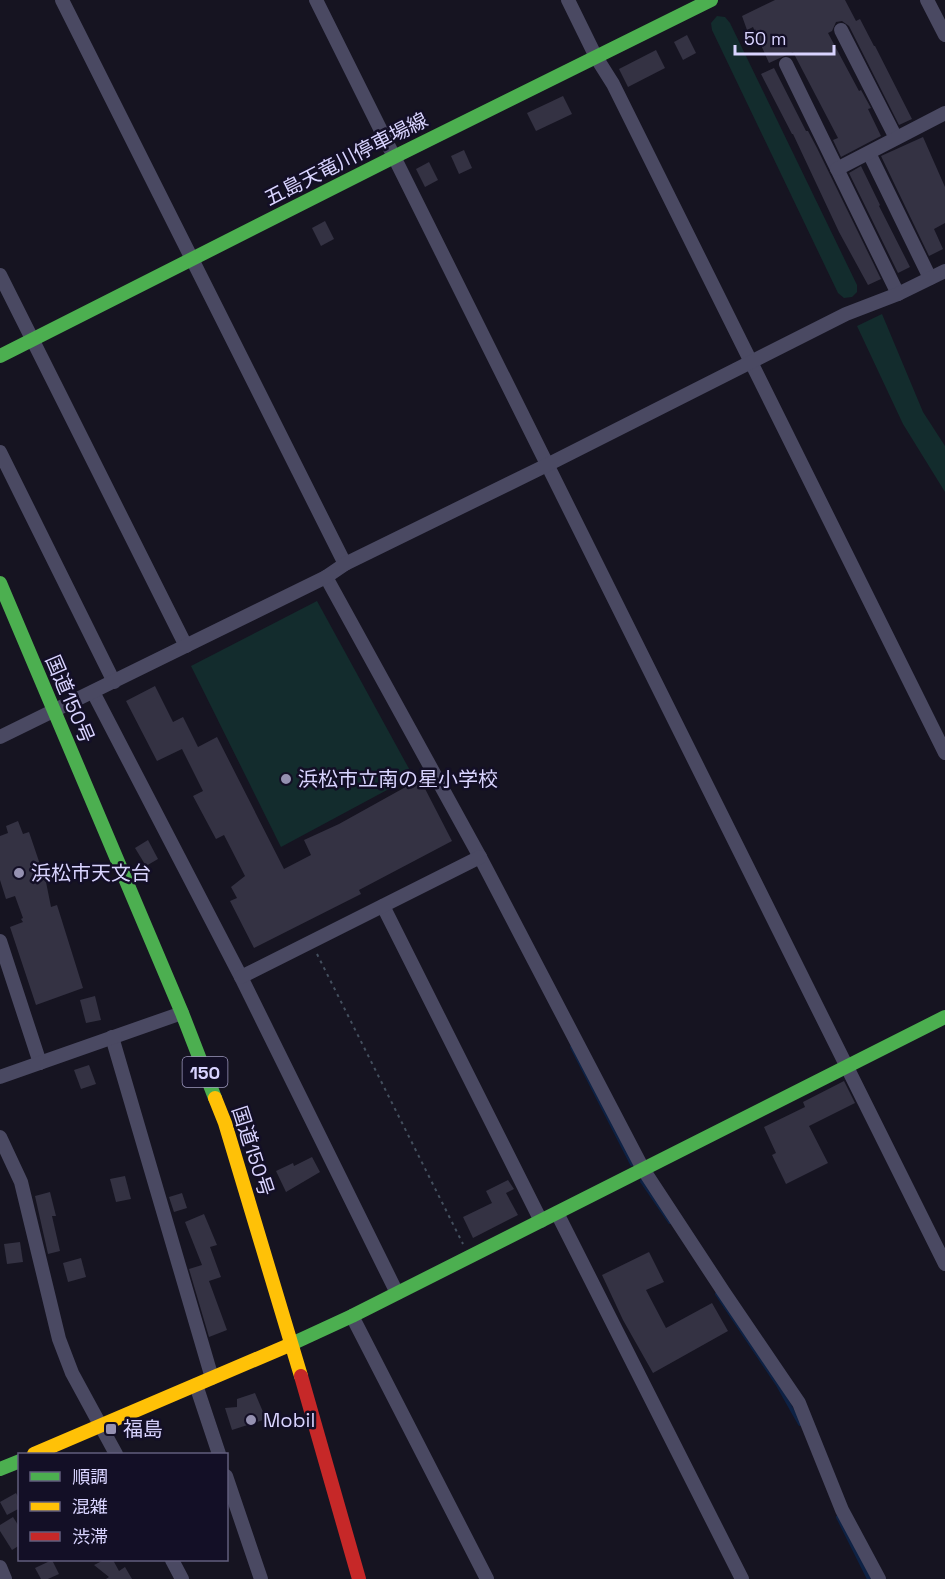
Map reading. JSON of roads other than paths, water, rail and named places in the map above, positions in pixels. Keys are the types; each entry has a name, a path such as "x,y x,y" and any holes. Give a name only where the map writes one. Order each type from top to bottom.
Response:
{"main road":[{"name":"五島天竜川停車場線","path":"0,356 711,0"},
{"name":"国道150号","path":"0,583 182,1013 225,1123 292,1344 359,1579"},
{"path":"39,1453 352,1316 945,1017"},
{"path":"0,1469 18,1462"}],"street":[{"path":"62,0 345,564"},
{"path":"316,0 945,1264"},
{"path":"568,0 596,57 613,84 945,753"},
{"path":"927,0 944,28"},
{"path":"841,30 896,138"},
{"path":"786,64 898,294"},
{"path":"837,169 945,113"},
{"path":"869,153 930,278"},
{"path":"0,737 326,577 345,564 846,314 898,294 945,271"},
{"path":"0,275 186,646"},
{"path":"0,452 114,682"},
{"path":"326,577 480,857 644,1169 799,1403 842,1510 879,1579"},
{"path":"93,692 241,978 396,1293"},
{"path":"241,978 480,857"},
{"path":"383,906 541,1221"},
{"path":"0,941 40,1063"},
{"path":"0,1077 182,1013"},
{"path":"112,1037 212,1378"},
{"path":"0,1137 21,1182 59,1339 72,1373 115,1453"},
{"path":"557,1213 742,1579"},
{"path":"352,1316 487,1579"},
{"path":"196,1386 218,1453"},
{"path":"228,1482 261,1579"},
{"path":"173,1561 182,1579"},
{"path":"0,1567 5,1579"}],"waterway":[{"path":"572,1047 632,1164"},
{"path":"642,1181 670,1222"},
{"path":"717,1294 778,1385 800,1424"},
{"path":"838,1517 869,1579"}],"place":[{"name":"浜松市立南の星小学校","path":"286,779"},
{"name":"浜松市天文台","path":"19,873"},
{"name":"Mobil","path":"251,1420"},
{"name":"福島","path":"111,1429"}]}
